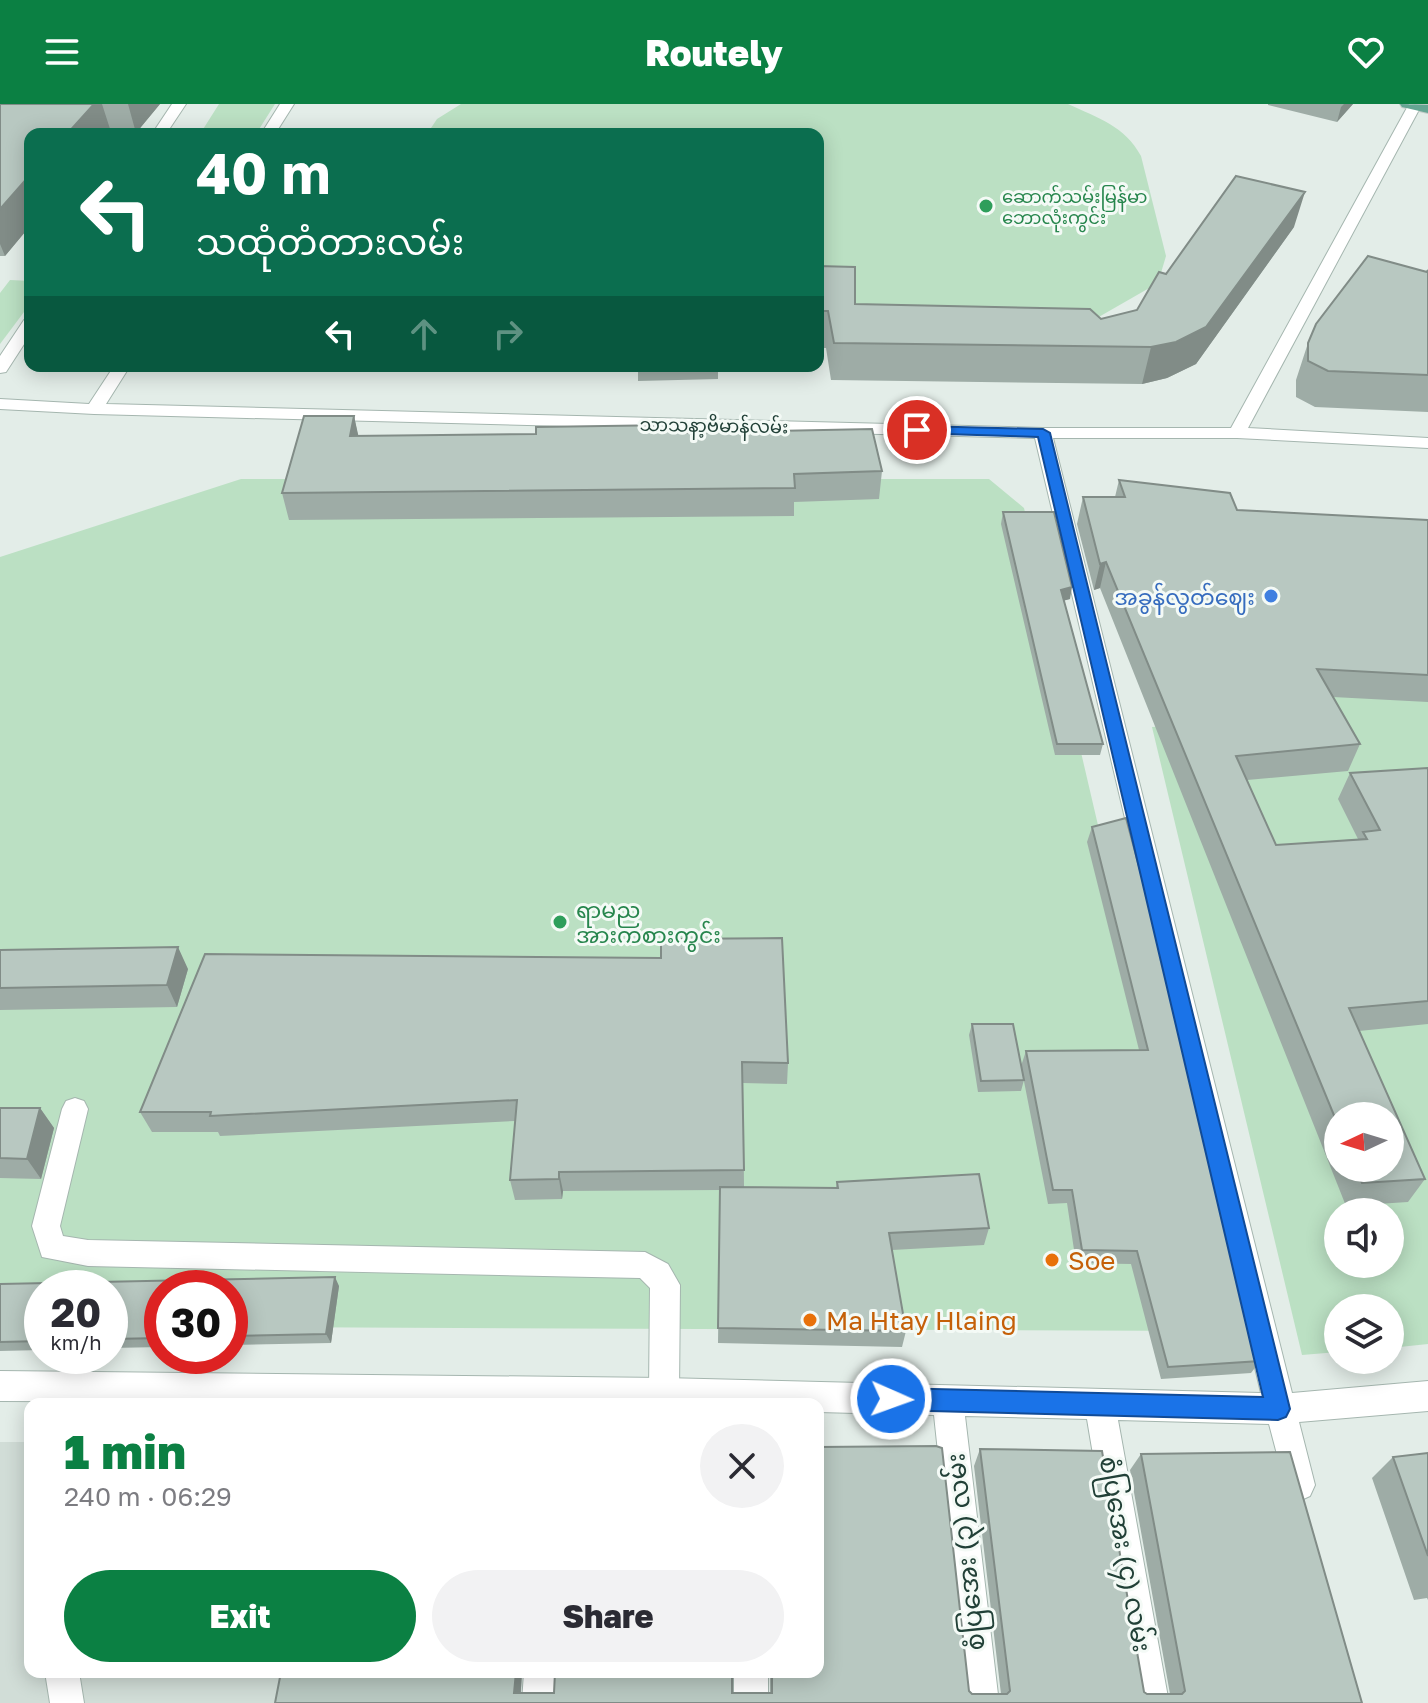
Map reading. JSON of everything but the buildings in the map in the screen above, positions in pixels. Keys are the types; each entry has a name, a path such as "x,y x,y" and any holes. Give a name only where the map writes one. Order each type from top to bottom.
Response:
{"street":[{"path":"163,128 179,104"},
{"path":"272,128 287,104"},
{"path":"1237,433 1416,106"},
{"path":"0,368 24,332"},
{"path":"94,409 118,372"},
{"name":"သာသနာ့ဗိမာန်လမ်း","path":"0,404 1043,433 1237,433 1428,443"},
{"path":"1043,433 1278,1409 1306,1512"},
{"path":"75,1109 46,1226 52,1248 88,1253 645,1265 658,1274 665,1285 664,1393"},
{"path":"0,1386 98,1395 562,1398 664,1393 723,1398"},
{"path":"824,1400 1278,1409 1428,1396"},
{"name":"စံပြအေး (၃) လမ်း","path":"948,1401 982,1703"},
{"name":"စံပြအေး (၄) လမ်း","path":"1100,1404 1152,1703"},
{"path":"63,1678 67,1703"},
{"path":"539,1703 541,1678"},
{"path":"751,1678 751,1703"}],"shaded area":[{"path":"0,1442 24,1442 24,1678 424,1678 421,1703 0,1703"}],"green space":[{"path":"219,104 275,104 260,128 204,128"},
{"name":"ဆောက်သမ်းမြန်မာ ဘောလုံးကွင်း","path":"461,104 1068,104 1119,130 1141,156 1166,256 1158,283 1090,322 824,331 824,128 431,128 437,119"},
{"path":"10,280 24,281 24,312 0,344 0,293"},
{"name":"ရာမည အားကစားကွင်း","path":"241,479 989,479 1024,508 1216,1331 248,1327 248,1270 144,1270 144,1288 128,1288 128,1270 24,1270 24,1304 0,1326 0,557"},
{"path":"1428,694 1428,1344 1404,1347 1404,1294 1324,1294 1324,1353 1302,1355 1152,727 1205,723 1198,697"}],"place":[{"name":"ဆောက်သမ်းမြန်မာ ဘောလုံးကွင်း","path":"986,206"},
{"name":"အခွန်လွတ်ဈေး","path":"1271,596"},
{"name":"ရာမည အားကစားကွင်း","path":"560,922"},
{"name":"Soe","path":"1052,1260"},
{"name":"Ma Htay Hlaing","path":"810,1320"}],"route":[{"path":"891,1399 1278,1409 1043,433 917,430"}]}
